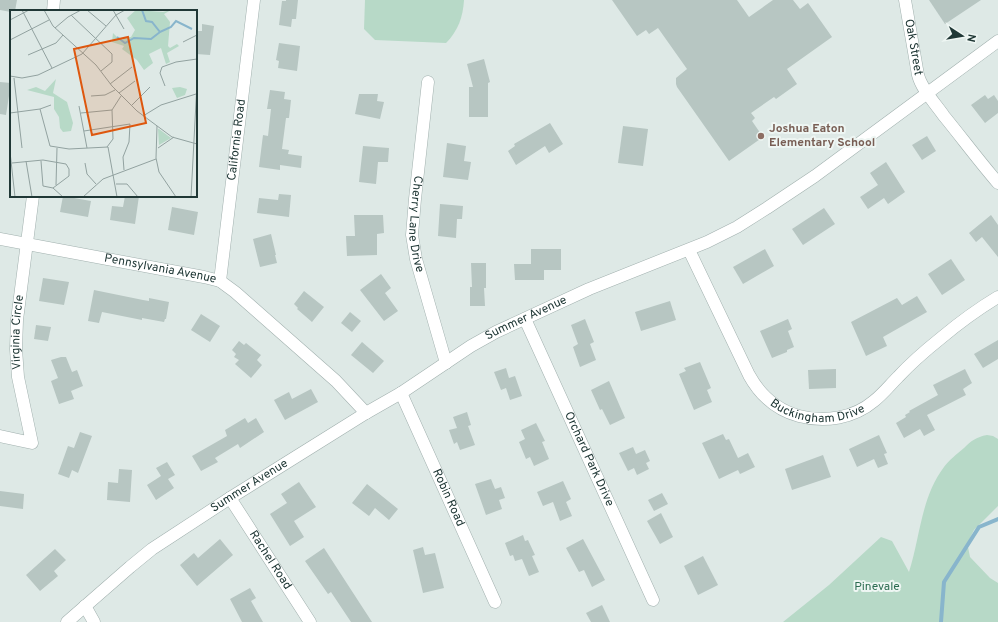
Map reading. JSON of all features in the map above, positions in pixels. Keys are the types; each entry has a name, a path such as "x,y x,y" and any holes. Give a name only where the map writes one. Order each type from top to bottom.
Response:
{"street":[{"path":"53,10 54,0"},
{"name":"California Road","path":"220,281 254,0"},
{"name":"Oak Street","path":"905,0 918,75 927,93 998,183"},
{"name":"Summer Avenue","path":"68,622 152,549 230,498 402,393 446,363 496,332 613,279 689,250 736,227 815,176 998,41"},
{"name":"Cherry Lane Drive","path":"428,82 414,199 412,235 416,259 446,363"},
{"name":"Virginia Circle","path":"0,436 32,443 18,377 16,349 17,320 32,197"},
{"name":"Pennsylvania Avenue","path":"0,239 197,275 220,281 235,292 336,382 366,414"},
{"name":"Buckingham Drive","path":"689,250 753,383 766,398 780,408 796,415 814,419 841,417 860,410 871,403 941,337 998,297"},
{"name":"Orchard Park Drive","path":"525,319 653,600"},
{"name":"Robin Road","path":"402,393 494,602"},
{"name":"Rachel Road","path":"230,498 310,622"},
{"path":"85,606 94,622"}],"green space":[{"path":"365,0 464,0 459,23 454,34 446,43 375,40 364,29"},
{"name":"Pinevale","path":"987,435 998,439 998,506 974,530 968,542 968,547 970,557 990,578 998,583 998,622 783,622 829,585 881,537 892,541 909,572 926,504 936,479 948,462 969,443 977,438"}],"building":[{"path":"0,0 17,0 15,10 10,10 10,12 0,10"},
{"path":"298,0 296,19 292,19 291,27 279,25 282,1"},
{"path":"612,0 737,0 749,17 773,0 793,0 800,9 808,3 832,37 787,69 797,84 776,99 774,97 751,113 755,118 752,121 763,137 729,161 677,87 676,78 687,69 658,28 649,34 646,30 637,36"},
{"path":"929,0 981,0 945,24"},
{"path":"202,24 214,26 210,55 197,54 197,31 202,31"},
{"path":"279,43 300,46 297,71 278,68 279,61 276,60"},
{"path":"484,59 490,82 488,83 488,117 469,117 469,87 473,87 467,64"},
{"path":"0,82 10,83 6,115 0,114"},
{"path":"270,90 285,92 284,99 291,100 289,118 286,118 282,149 289,150 288,154 302,156 301,168 280,165 280,170 259,167 263,135 268,136 271,109 267,109"},
{"path":"359,94 378,94 377,101 384,102 380,119 355,114"},
{"path":"985,95 988,99 994,95 998,101 998,113 985,123 971,105"},
{"path":"550,123 563,144 549,153 545,146 516,165 508,151 515,146 514,144"},
{"path":"623,126 648,129 643,166 618,163"},
{"path":"927,136 936,151 922,160 912,145"},
{"path":"447,143 466,146 464,161 471,162 468,180 443,177"},
{"path":"363,146 389,148 388,162 378,162 376,184 359,182"},
{"path":"886,162 905,192 888,204 884,198 868,209 860,197 878,185 870,173"},
{"path":"279,194 291,195 289,217 257,213 259,198 278,200"},
{"path":"63,197 91,201 88,217 60,212"},
{"path":"125,197 139,197 135,224 110,220 112,206 123,207"},
{"path":"440,204 463,206 462,219 457,219 456,238 438,236"},
{"path":"172,207 198,212 194,235 168,230"},
{"path":"824,208 835,224 803,245 792,229"},
{"path":"354,215 383,215 384,233 377,234 377,255 347,256 346,236 355,236"},
{"path":"991,215 998,225 998,257 982,237 976,242 969,233"},
{"path":"271,234 277,263 260,267 253,239"},
{"path":"531,249 561,249 561,270 544,270 544,280 515,280 514,264 531,264"},
{"path":"765,249 774,266 743,284 733,267"},
{"path":"951,259 965,280 942,295 928,274"},
{"path":"471,263 486,263 486,288 484,288 485,306 470,306 470,287 472,287"},
{"path":"381,274 391,288 385,293 398,311 384,321 360,290"},
{"path":"43,278 69,282 64,305 39,301"},
{"path":"94,290 149,301 149,298 169,302 166,319 164,322 142,318 142,320 102,312 99,323 88,321"},
{"path":"304,291 324,307 312,322 297,309 298,308 294,304"},
{"path":"917,296 927,312 883,337 887,346 866,356 851,322 897,298 902,305"},
{"path":"670,301 676,320 641,331 635,312"},
{"path":"350,312 361,321 352,332 341,323"},
{"path":"201,314 220,326 210,342 191,330"},
{"path":"585,319 594,342 590,344 596,360 580,367 573,347 578,344 571,325"},
{"path":"788,319 792,329 788,331 794,347 787,350 787,352 772,358 760,331"},
{"path":"36,325 51,327 48,341 34,339"},
{"path":"998,340 998,359 983,368 974,354"},
{"path":"239,341 244,345 246,343 261,355 257,360 262,365 251,378 235,364 239,360 234,357 236,354 232,350"},
{"path":"362,342 384,361 373,373 351,355"},
{"path":"66,357 72,372 77,370 83,386 71,391 74,399 59,404 51,381 58,378 51,360"},
{"path":"700,362 711,388 707,390 712,402 694,410 679,374 686,371 684,368"},
{"path":"506,368 509,378 515,376 522,396 510,400 506,388 501,390 494,372"},
{"path":"836,369 836,388 809,389 808,370"},
{"path":"965,369 972,383 963,389 966,395 927,415 935,430 924,436 920,429 904,438 896,423 906,417 905,415 910,412 909,411 938,395 933,385"},
{"path":"609,381 625,418 610,425 602,409 600,410 591,390"},
{"path":"311,389 318,402 285,420 274,400 289,392 292,399"},
{"path":"467,412 471,425 468,426 475,445 460,450 457,442 454,444 449,430 457,428 453,417"},
{"path":"245,418 248,423 256,418 264,432 240,448 238,444 215,458 218,462 201,471 192,456 227,436 225,430"},
{"path":"536,423 545,441 542,442 549,459 534,466 530,457 526,459 519,442 525,439 521,430"},
{"path":"80,432 92,436 78,473 72,470 69,478 58,474 68,446 74,448"},
{"path":"723,434 726,440 729,439 738,458 748,453 755,467 740,474 738,470 719,479 702,443"},
{"path":"879,435 887,453 884,454 888,464 878,468 874,459 857,467 849,449"},
{"path":"633,447 636,454 645,450 650,461 646,463 649,469 637,475 634,468 628,471 619,453"},
{"path":"823,455 831,477 792,490 785,469"},
{"path":"167,462 175,475 168,479 174,488 156,500 147,485 161,476 156,468"},
{"path":"119,469 132,470 130,502 107,500 108,482 118,483"},
{"path":"491,479 495,489 501,487 505,498 499,500 502,509 486,515 475,484"},
{"path":"563,481 571,499 566,502 572,516 560,521 553,502 543,506 537,492"},
{"path":"299,482 316,507 294,521 304,537 290,546 270,514 287,503 281,494"},
{"path":"367,484 398,509 389,520 375,508 369,516 352,503"},
{"path":"0,491 24,494 23,509 0,506"},
{"path":"662,493 668,504 654,511 648,500"},
{"path":"661,513 673,537 660,544 647,521"},
{"path":"523,535 525,541 528,540 535,555 532,556 539,572 529,576 522,559 515,561 513,555 510,556 505,543"},
{"path":"220,539 233,555 197,586 180,565 194,553 198,558"},
{"path":"583,539 605,580 592,587 584,570 579,572 566,548"},
{"path":"423,547 425,555 435,553 444,588 423,593 413,550"},
{"path":"324,548 372,622 351,622 331,592 328,594 305,561"},
{"path":"55,549 66,560 54,571 58,576 40,591 26,575"},
{"path":"703,556 718,585 698,595 684,566"},
{"path":"250,588 256,598 251,601 263,622 242,622 230,599"},
{"path":"602,605 610,622 591,622 586,613"}],"waterway":[{"path":"941,622 944,582 979,527 998,519"}],"place":[{"name":"Joshua Eaton Elementary School","path":"761,136"}]}
